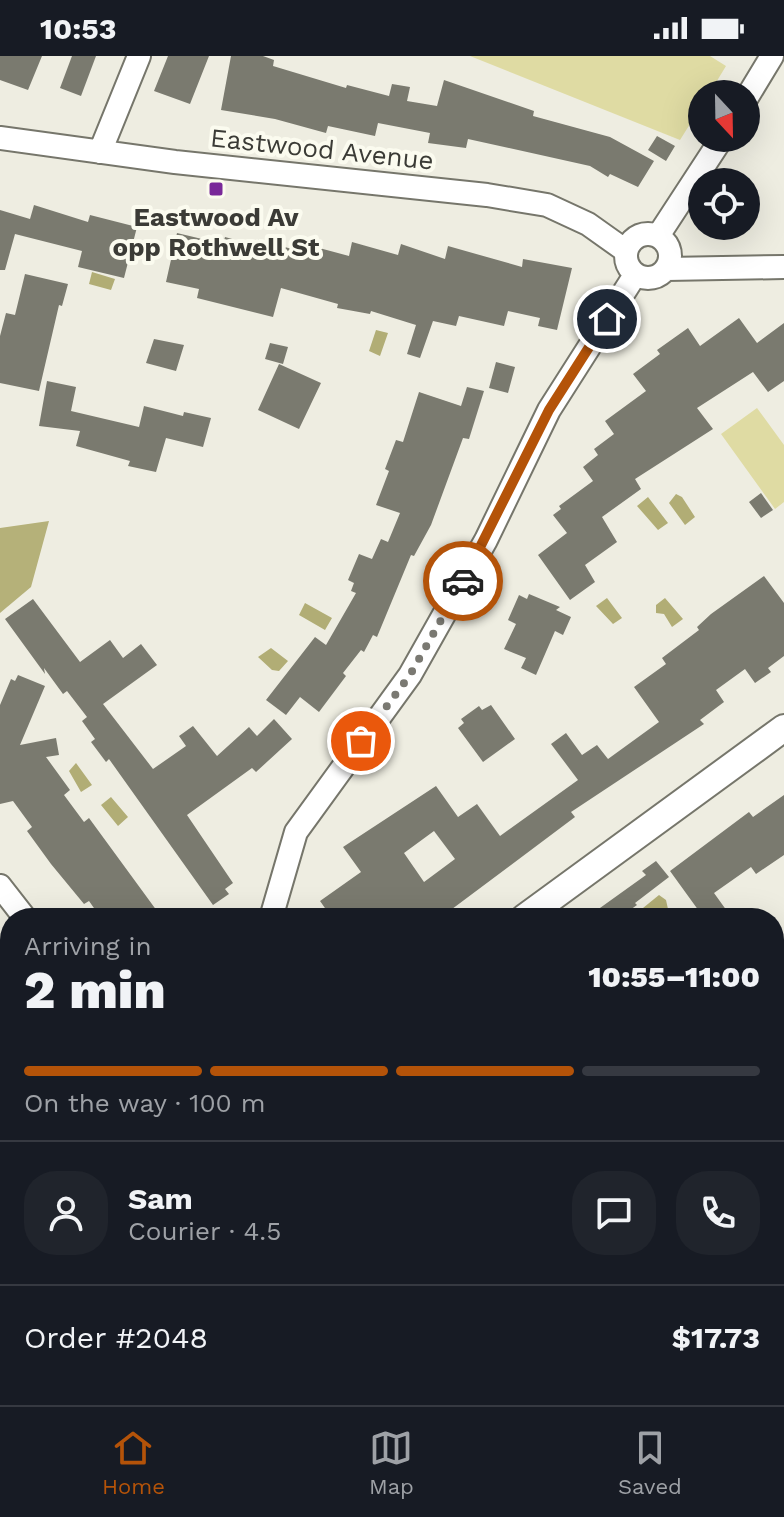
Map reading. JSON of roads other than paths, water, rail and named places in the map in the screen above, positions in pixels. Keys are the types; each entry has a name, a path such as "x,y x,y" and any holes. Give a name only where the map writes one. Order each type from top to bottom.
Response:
{"street":[{"path":"100,152 139,56"},
{"path":"757,80 772,56"},
{"name":"Eastwood Avenue","path":"0,138 487,195 547,205 588,224 626,251"},
{"path":"658,236 713,152"},
{"path":"667,269 669,246 658,236 638,236 626,251 627,264 635,275 649,279 667,269 784,267"},
{"path":"274,908 296,832 410,675 486,540 549,410 635,275"},
{"path":"538,908 784,728"},
{"path":"0,886 17,908"}],"place":[{"name":"Eastwood Av opp Rothwell St","path":"216,189"}]}
